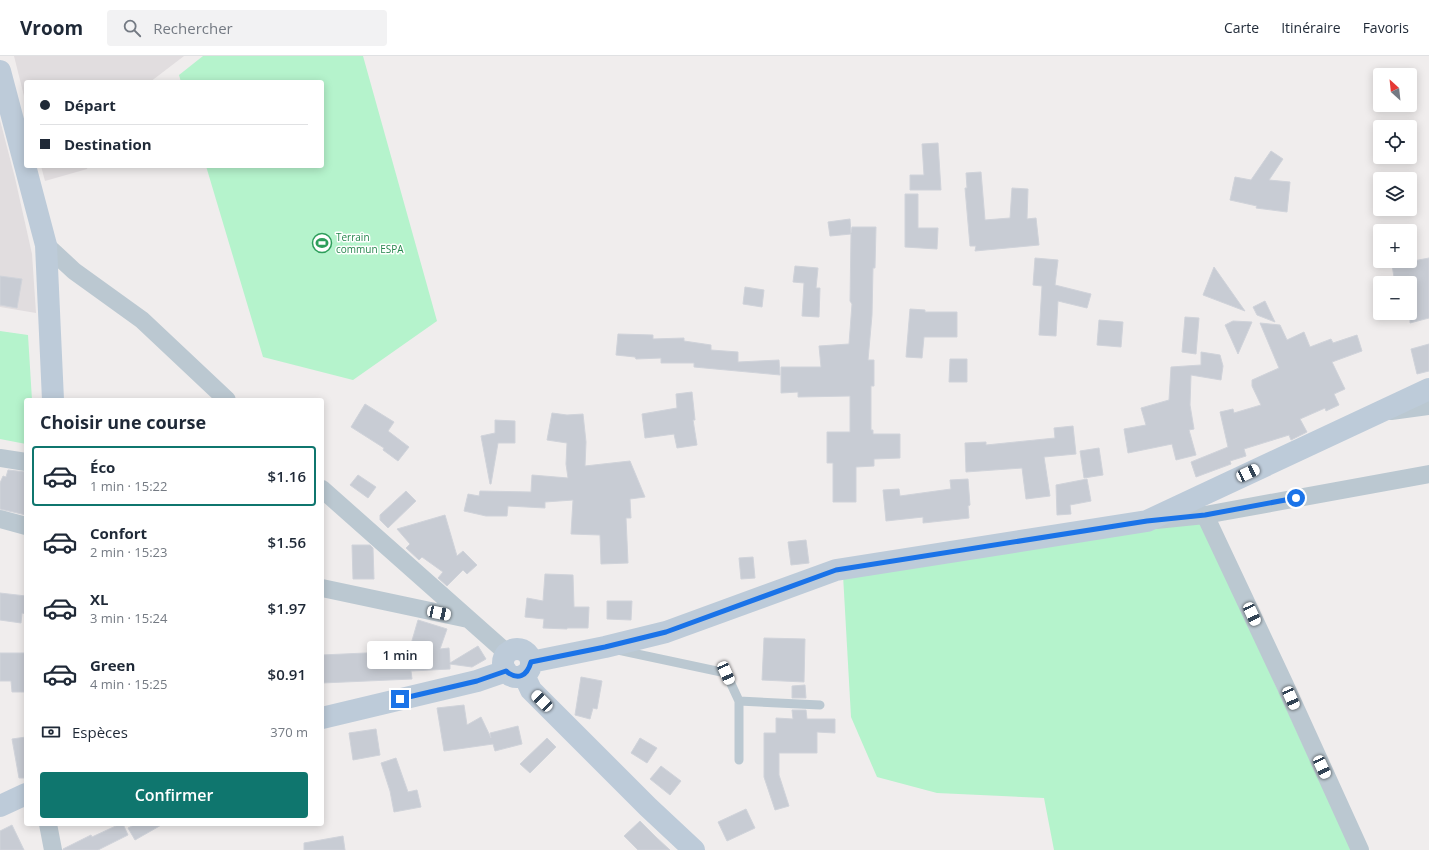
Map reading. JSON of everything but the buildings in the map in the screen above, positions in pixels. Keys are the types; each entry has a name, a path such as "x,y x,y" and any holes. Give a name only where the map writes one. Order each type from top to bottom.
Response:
{"street":[{"path":"0,71 24,162"},
{"path":"26,168 46,245 53,398"},
{"path":"46,245 74,271 142,320 225,398"},
{"path":"1147,521 1429,388"},
{"path":"1379,412 1429,406"},
{"path":"0,458 24,462"},
{"path":"324,718 477,681 517,665 605,647 666,632 836,570 1147,521 1205,515 1429,474"},
{"path":"324,491 468,619 517,665 531,690 648,807 694,850"},
{"path":"1205,515 1285,685 1360,850"},
{"path":"0,519 24,525"},
{"path":"324,588 468,619"},
{"path":"0,806 24,795"},
{"path":"48,826 52,850"}],"lane":[{"path":"605,647 726,673 739,701 739,760"},
{"path":"739,701 820,705"}],"shaded area":[{"path":"14,56 184,56 153,80 24,80 24,96"},
{"path":"0,120 32,254 36,313 0,307"},
{"path":"42,168 87,168 87,169 45,181"}],"green space":[{"name":"Terrain commun ESPA","path":"203,56 363,56 437,321 353,380 263,357 207,168 324,168 324,80 180,80 179,75"},
{"path":"0,331 28,335 32,398 24,398 24,444 0,439"},
{"path":"1201,522 1351,850 1054,850 1044,798 937,793 877,777 851,717 843,575 1164,525"}],"place":[{"name":"Terrain commun ESPA","path":"322,243"}],"route":[{"path":"400,699 477,681 506,671 511,675 518,677 524,675 529,669 531,662 605,647 666,632 836,570 1147,521 1205,515 1296,498"}]}
